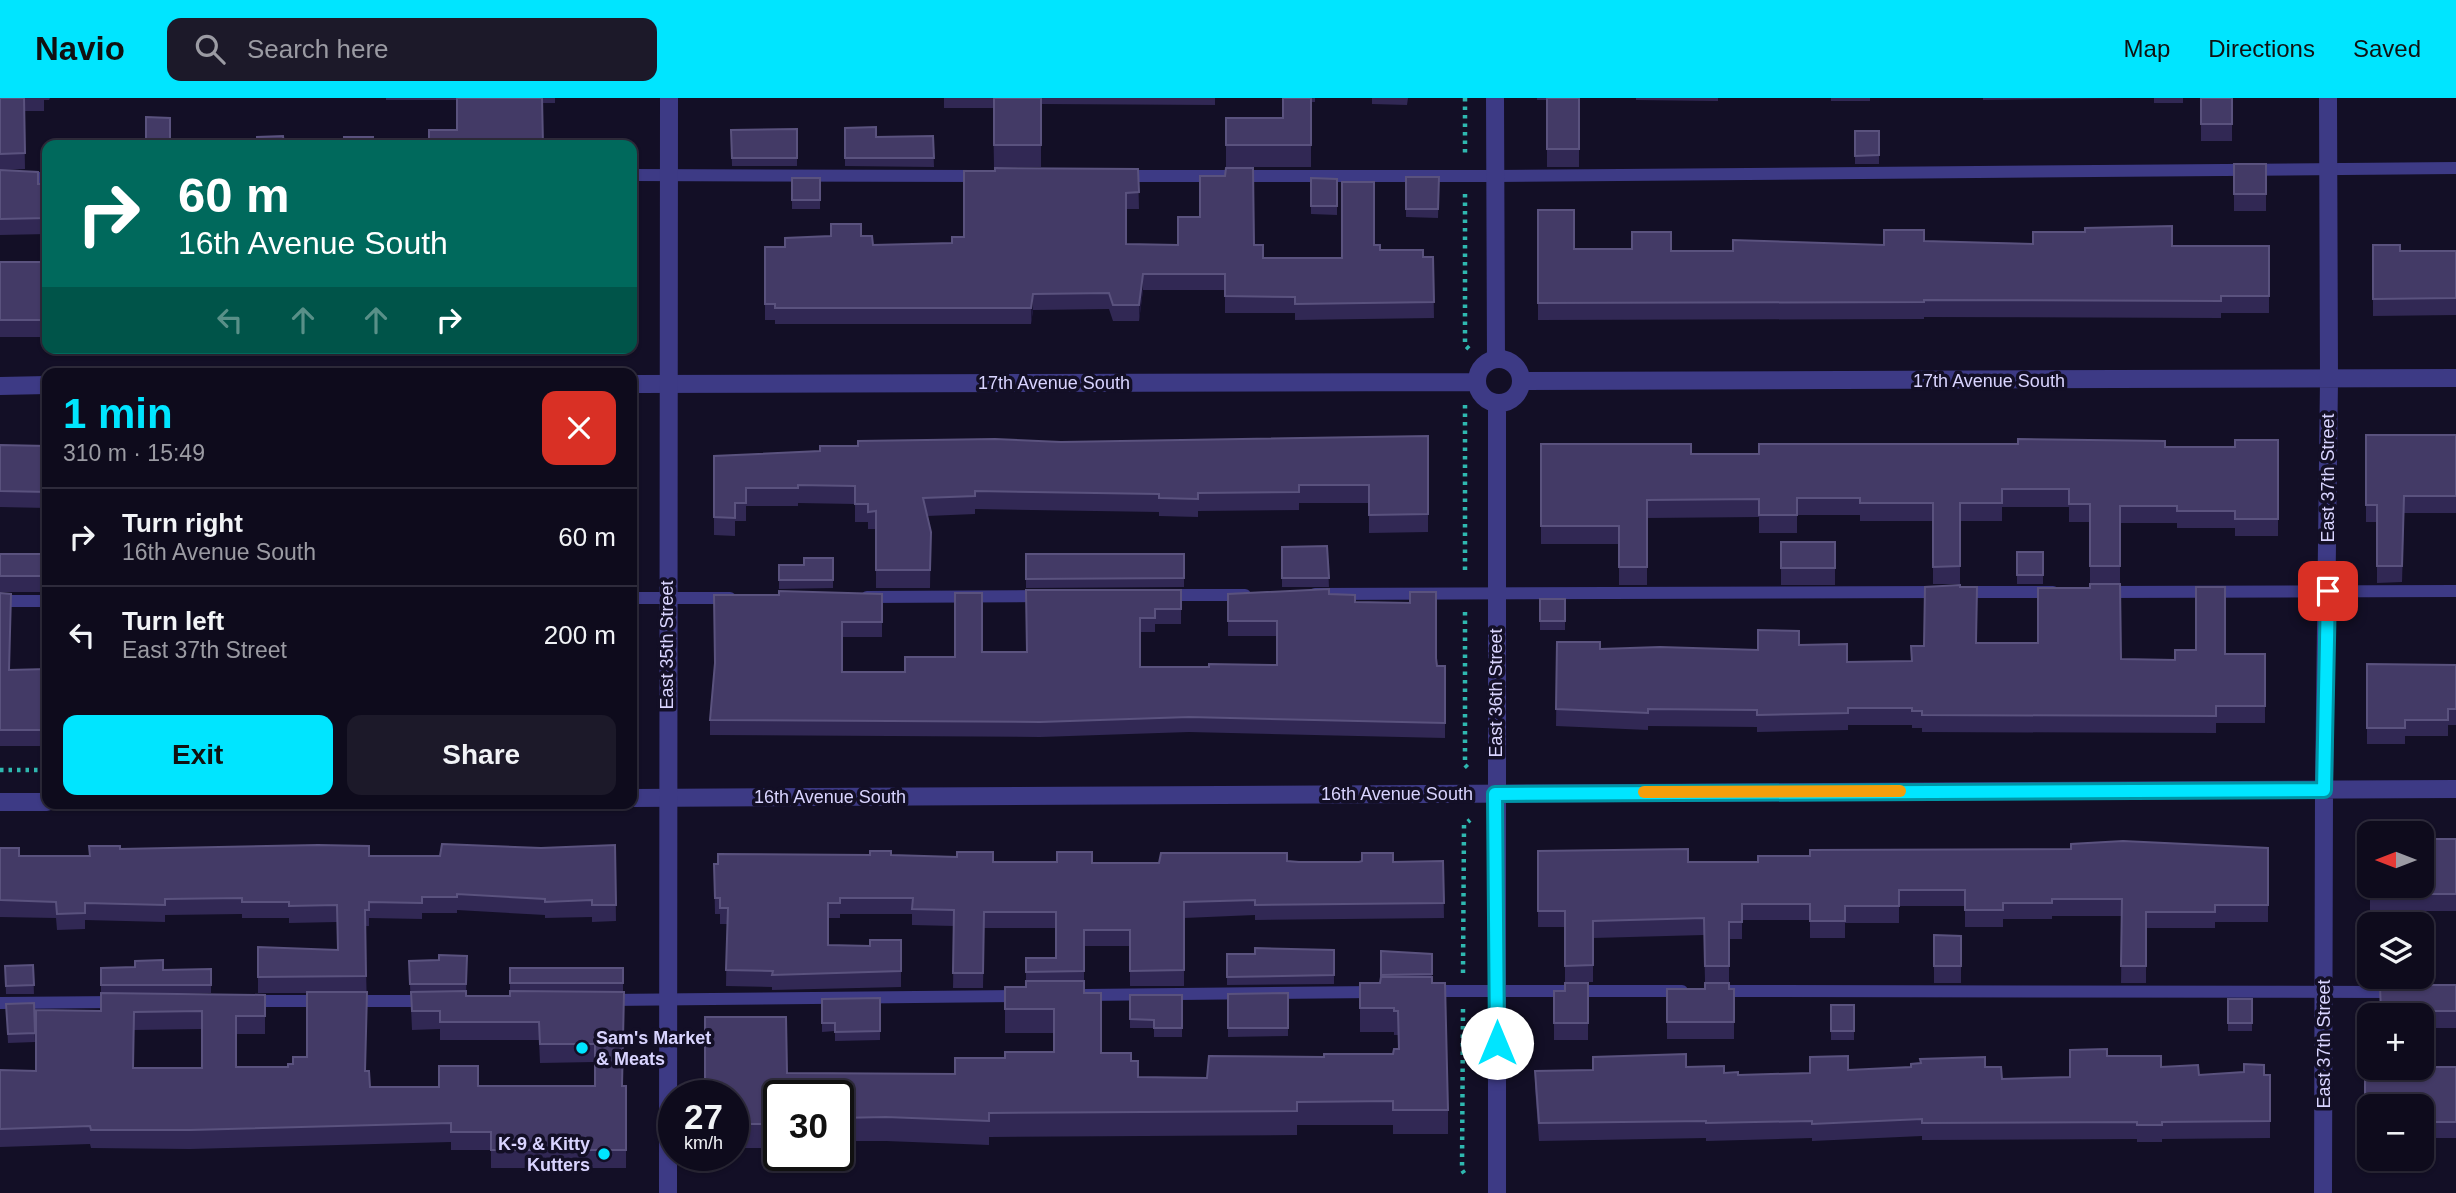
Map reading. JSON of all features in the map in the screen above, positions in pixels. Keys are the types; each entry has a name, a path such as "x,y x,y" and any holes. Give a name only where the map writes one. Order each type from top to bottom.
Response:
{"street":[{"name":"East 35th Street","path":"667,1193 669,98"},
{"path":"1495,98 1496,359"},
{"name":"East 37th Street","path":"2323,1193 2329,380 2328,98"},
{"path":"1496,359 1514,365 1521,381 1516,396 1497,404 1486,401 1476,382 1479,371 1486,362 1496,359"},
{"name":"17th Avenue South","path":"1521,381 2456,378"},
{"name":"17th Avenue South","path":"637,384 1476,382"},
{"path":"0,386 42,386"},
{"name":"East 36th Street","path":"1497,404 1497,1193"},
{"name":"16th Avenue South","path":"637,798 2456,789"},
{"path":"0,802 42,802"}],"lane":[{"path":"1104,176 1495,176 2456,168"},
{"path":"637,175 992,176"},
{"path":"0,178 42,178"},
{"path":"2087,592 2456,591"},
{"path":"1298,594 2073,592"},
{"path":"1145,595 1256,595"},
{"path":"853,597 1061,596"},
{"path":"637,598 742,598"},
{"path":"0,601 42,601"},
{"path":"1422,991 1696,991"},
{"path":"1710,991 2414,992"},
{"path":"1074,995 1394,992"},
{"path":"594,1000 1032,996"},
{"path":"235,1002 442,1001"},
{"path":"0,1003 138,1002"}],"path":[{"path":"1465,98 1465,345 1471,351"},
{"path":"0,770 42,770"}],"building":[{"path":"0,98 24,98 25,153 0,154"},
{"path":"457,98 542,98 543,140 429,140 429,130 457,130"},
{"path":"994,98 1041,98 1041,145 994,145"},
{"path":"1283,98 1311,98 1311,145 1226,145 1226,118 1283,118"},
{"path":"1547,98 1579,98 1579,149 1547,149"},
{"path":"2201,98 2232,98 2232,124 2201,124"},
{"path":"146,117 170,118 170,140 146,140"},
{"path":"876,127 876,137 933,136 934,158 845,158 845,128"},
{"path":"797,129 797,158 732,158 731,130"},
{"path":"1855,131 1879,131 1879,155 1855,156"},
{"path":"283,136 284,140 257,140 257,137"},
{"path":"344,137 373,137 373,140 344,140"},
{"path":"2234,164 2266,164 2266,194 2234,194"},
{"path":"995,168 1138,169 1139,192 1126,193 1126,244 1178,245 1178,217 1200,217 1200,176 1225,176 1226,168 1253,168 1254,245 1263,245 1263,258 1342,258 1342,182 1374,182 1374,245 1380,245 1380,250 1423,250 1423,257 1433,257 1434,302 1295,304 1295,297 1225,296 1225,274 1143,274 1139,305 1113,305 1109,293 1033,294 1031,308 775,308 775,304 765,304 765,247 785,247 785,238 831,236 831,224 861,224 861,236 872,236 873,245 952,243 952,237 964,237 964,171 995,171"},
{"path":"0,170 38,172 38,184 42,184 42,218 0,219"},
{"path":"1406,177 1439,177 1438,209 1406,209"},
{"path":"792,178 820,178 820,200 792,200"},
{"path":"1311,178 1337,179 1337,206 1311,206"},
{"path":"1538,210 1574,210 1574,249 1632,249 1632,232 1671,232 1671,251 1733,251 1733,240 1884,245 1884,230 1924,230 1924,241 2033,244 2033,232 2085,232 2085,228 2172,226 2172,246 2269,246 2269,296 2221,296 2221,301 1538,303"},
{"path":"2373,245 2400,245 2400,251 2456,251 2456,298 2373,299"},
{"path":"0,262 42,262 42,320 0,320"},
{"path":"2366,435 2456,435 2456,496 2404,496 2402,566 2377,566 2377,505 2366,505"},
{"path":"1428,436 1428,514 1369,515 1369,485 1299,485 1299,492 1198,493 1198,499 1159,498 1159,494 975,491 975,496 923,498 931,532 930,570 876,570 876,511 868,512 868,504 855,504 855,486 746,488 746,503 735,503 735,518 714,517 714,456 820,451 820,446 858,446 858,441 995,439 1061,442"},
{"path":"2018,439 2165,441 2165,447 2235,447 2235,440 2278,440 2278,519 2235,519 2235,511 2177,511 2177,506 2120,506 2120,566 2090,566 2090,504 2069,504 2069,489 2002,489 2002,503 1960,503 1960,566 1933,567 1933,503 1860,503 1860,498 1797,498 1797,515 1759,515 1759,499 1647,500 1647,567 1619,567 1619,526 1541,526 1541,444 1691,444 1691,454 1759,454 1759,444 2018,444"},
{"path":"0,445 42,446 42,492 0,491"},
{"path":"1781,542 1835,542 1835,568 1781,568"},
{"path":"1327,546 1329,578 1282,578 1282,547"},
{"path":"2017,552 2043,552 2043,575 2017,575"},
{"path":"0,554 42,554 42,576 0,576"},
{"path":"1026,554 1184,554 1184,578 1026,579"},
{"path":"804,558 833,558 833,580 779,580 779,565 804,565"},
{"path":"2090,584 2120,584 2121,659 2175,660 2175,650 2196,650 2196,587 2225,587 2225,654 2265,654 2265,706 2216,706 2216,716 1922,715 1922,711 1912,711 1912,708 1848,708 1848,713 1757,715 1757,710 1648,709 1648,713 1556,709 1557,642 1600,642 1600,649 1660,647 1758,650 1758,630 1799,631 1799,645 1847,644 1847,662 1912,661 1911,646 1924,646 1925,587 1977,587 1976,643 2038,643 2038,588 2090,588"},
{"path":"1329,589 1329,594 1355,595 1355,602 1410,603 1410,592 1436,592 1436,658 1437,666 1445,666 1445,723 1189,717 1040,722 710,720 715,663 714,595 779,595 779,591 882,594 882,622 842,622 842,672 905,672 905,657 955,657 955,593 982,593 982,652 1027,652 1026,590 1181,590 1181,609 1155,609 1155,618 1140,618 1140,667 1209,667 1209,664 1277,665 1277,621 1228,621 1228,594"},
{"path":"0,593 11,594 9,670 42,669 42,730 0,730"},
{"path":"1540,599 1565,599 1565,621 1540,621"},
{"path":"2367,664 2456,665 2456,709 2448,709 2448,720 2405,720 2405,728 2367,728"},
{"path":"2434,839 2456,839 2456,894 2434,894"},
{"path":"2123,841 2268,848 2268,905 2215,905 2215,912 2146,912 2146,966 2121,966 2122,899 2052,899 2052,903 2003,903 2003,910 1965,910 1965,890 1899,890 1899,906 1845,906 1845,921 1810,921 1810,904 1742,904 1742,922 1729,922 1729,966 1705,966 1704,918 1593,921 1593,965 1565,966 1565,911 1538,911 1538,851 1688,849 1688,862 1758,862 1758,856 1810,856 1810,850 2071,849 2071,844"},
{"path":"442,844 541,848 615,845 616,905 592,905 592,900 545,902 545,899 457,894 457,897 422,897 422,903 369,902 369,910 365,910 366,976 258,977 258,947 338,950 337,905 289,906 289,902 242,902 242,898 165,899 165,905 85,903 85,913 57,914 56,902 0,900 0,848 19,848 19,856 90,856 89,846 120,846 120,849 318,845 369,846 369,856 440,856"},
{"path":"870,851 891,851 891,855 957,857 957,852 993,852 993,862 1057,862 1057,852 1092,852 1092,863 1159,863 1161,853 1287,853 1287,861 1359,862 1362,861 1362,853 1393,853 1393,862 1443,861 1444,903 1255,905 1255,900 1184,902 1184,970 1130,971 1130,930 1084,930 1084,971 1026,972 1026,958 1056,958 1056,912 984,912 983,973 953,973 954,910 912,909 913,898 840,898 840,903 828,903 828,945 870,946 870,940 901,940 901,971 772,975 773,971 726,970 728,908 720,908 720,898 715,898 714,864 718,864 718,854 870,855"},
{"path":"1934,935 1961,936 1961,966 1934,966"},
{"path":"1255,948 1334,950 1334,975 1227,977 1227,954 1255,954"},
{"path":"1381,951 1432,954 1432,974 1381,975"},
{"path":"439,955 467,956 466,984 410,984 409,961 439,960"},
{"path":"163,960 163,970 211,969 211,985 101,985 101,968 135,967 135,961"},
{"path":"33,965 34,985 6,986 5,966"},
{"path":"510,968 623,968 623,983 510,983"},
{"path":"1381,977 1432,977 1432,983 1445,983 1448,1110 1393,1110 1393,1101 1297,1102 1297,1111 989,1113 989,1121 854,1118 854,1080 763,1080 763,1124 749,1124 749,1080 705,1080 705,1017 786,1017 787,1073 955,1074 955,1058 1005,1058 1005,1052 1054,1052 1054,1009 1005,1009 1005,987 1026,987 1026,981 1084,981 1084,993 1101,993 1101,1053 1131,1053 1131,1061 1138,1061 1138,1077 1207,1078 1209,1056 1324,1057 1324,1054 1393,1054 1394,1049 1399,1049 1398,1011 1394,1011 1394,1008 1360,1008 1360,983 1380,983"},
{"path":"1565,983 1588,983 1588,1023 1554,1023 1554,991 1565,991"},
{"path":"1705,983 1729,983 1729,989 1734,989 1734,1022 1667,1022 1667,989 1705,989"},
{"path":"2434,985 2456,985 2456,1011 2434,1011 2434,1003 2381,1003 2380,989 2434,989"},
{"path":"466,991 466,996 510,996 510,991 624,992 622,1086 626,1086 626,1150 491,1150 491,1132 451,1132 451,1123 190,1130 91,1130 90,1126 0,1129 0,1070 36,1071 36,1010 101,1011 101,993 265,995 265,1016 236,1016 236,1067 288,1067 288,1064 293,1064 293,1057 307,1057 307,992 367,992 365,1071 369,1071 370,1087 439,1087 439,1066 478,1066 478,1086 595,1086 595,1044 540,1044 539,1022 440,1022 440,1011 412,1011 411,992","holes":["202,1011 202,1068 133,1068 134,1012"]},
{"path":"1288,993 1288,1028 1228,1028 1228,994"},
{"path":"1130,995 1182,995 1182,1028 1154,1028 1154,1020 1130,1019"},
{"path":"880,998 880,1031 835,1032 835,1023 822,1023 822,999"},
{"path":"2228,999 2252,999 2252,1023 2228,1023"},
{"path":"34,1003 35,1033 8,1034 6,1004"},
{"path":"1831,1005 1854,1005 1854,1031 1831,1031"},
{"path":"2107,1049 2107,1056 2161,1056 2161,1067 2198,1065 2199,1075 2244,1072 2244,1064 2264,1065 2264,1075 2270,1075 2270,1121 2162,1122 2162,1125 2137,1125 2137,1122 1922,1123 1922,1119 1812,1124 1812,1121 1539,1123 1535,1071 1593,1070 1593,1057 1686,1054 1686,1067 1724,1066 1724,1073 1738,1072 1738,1075 1810,1073 1810,1057 1848,1056 1848,1070 1911,1067 1911,1064 1921,1063 1920,1059 1985,1057 1985,1067 2001,1067 2002,1079 2070,1077 2070,1050"},
{"path":"2434,1067 2456,1067 2456,1122 2434,1122 2434,1094 2365,1094 2365,1080 2434,1080"}],"slow traffic":[{"path":"1644,792 1900,791"}],"place":[{"name":"Sam's Market & Meats","path":"582,1048"},
{"name":"K-9 & Kitty Kutters","path":"604,1154"}],"route":[{"path":"1497,1043 1495,794 2324,790 2328,591"}]}
